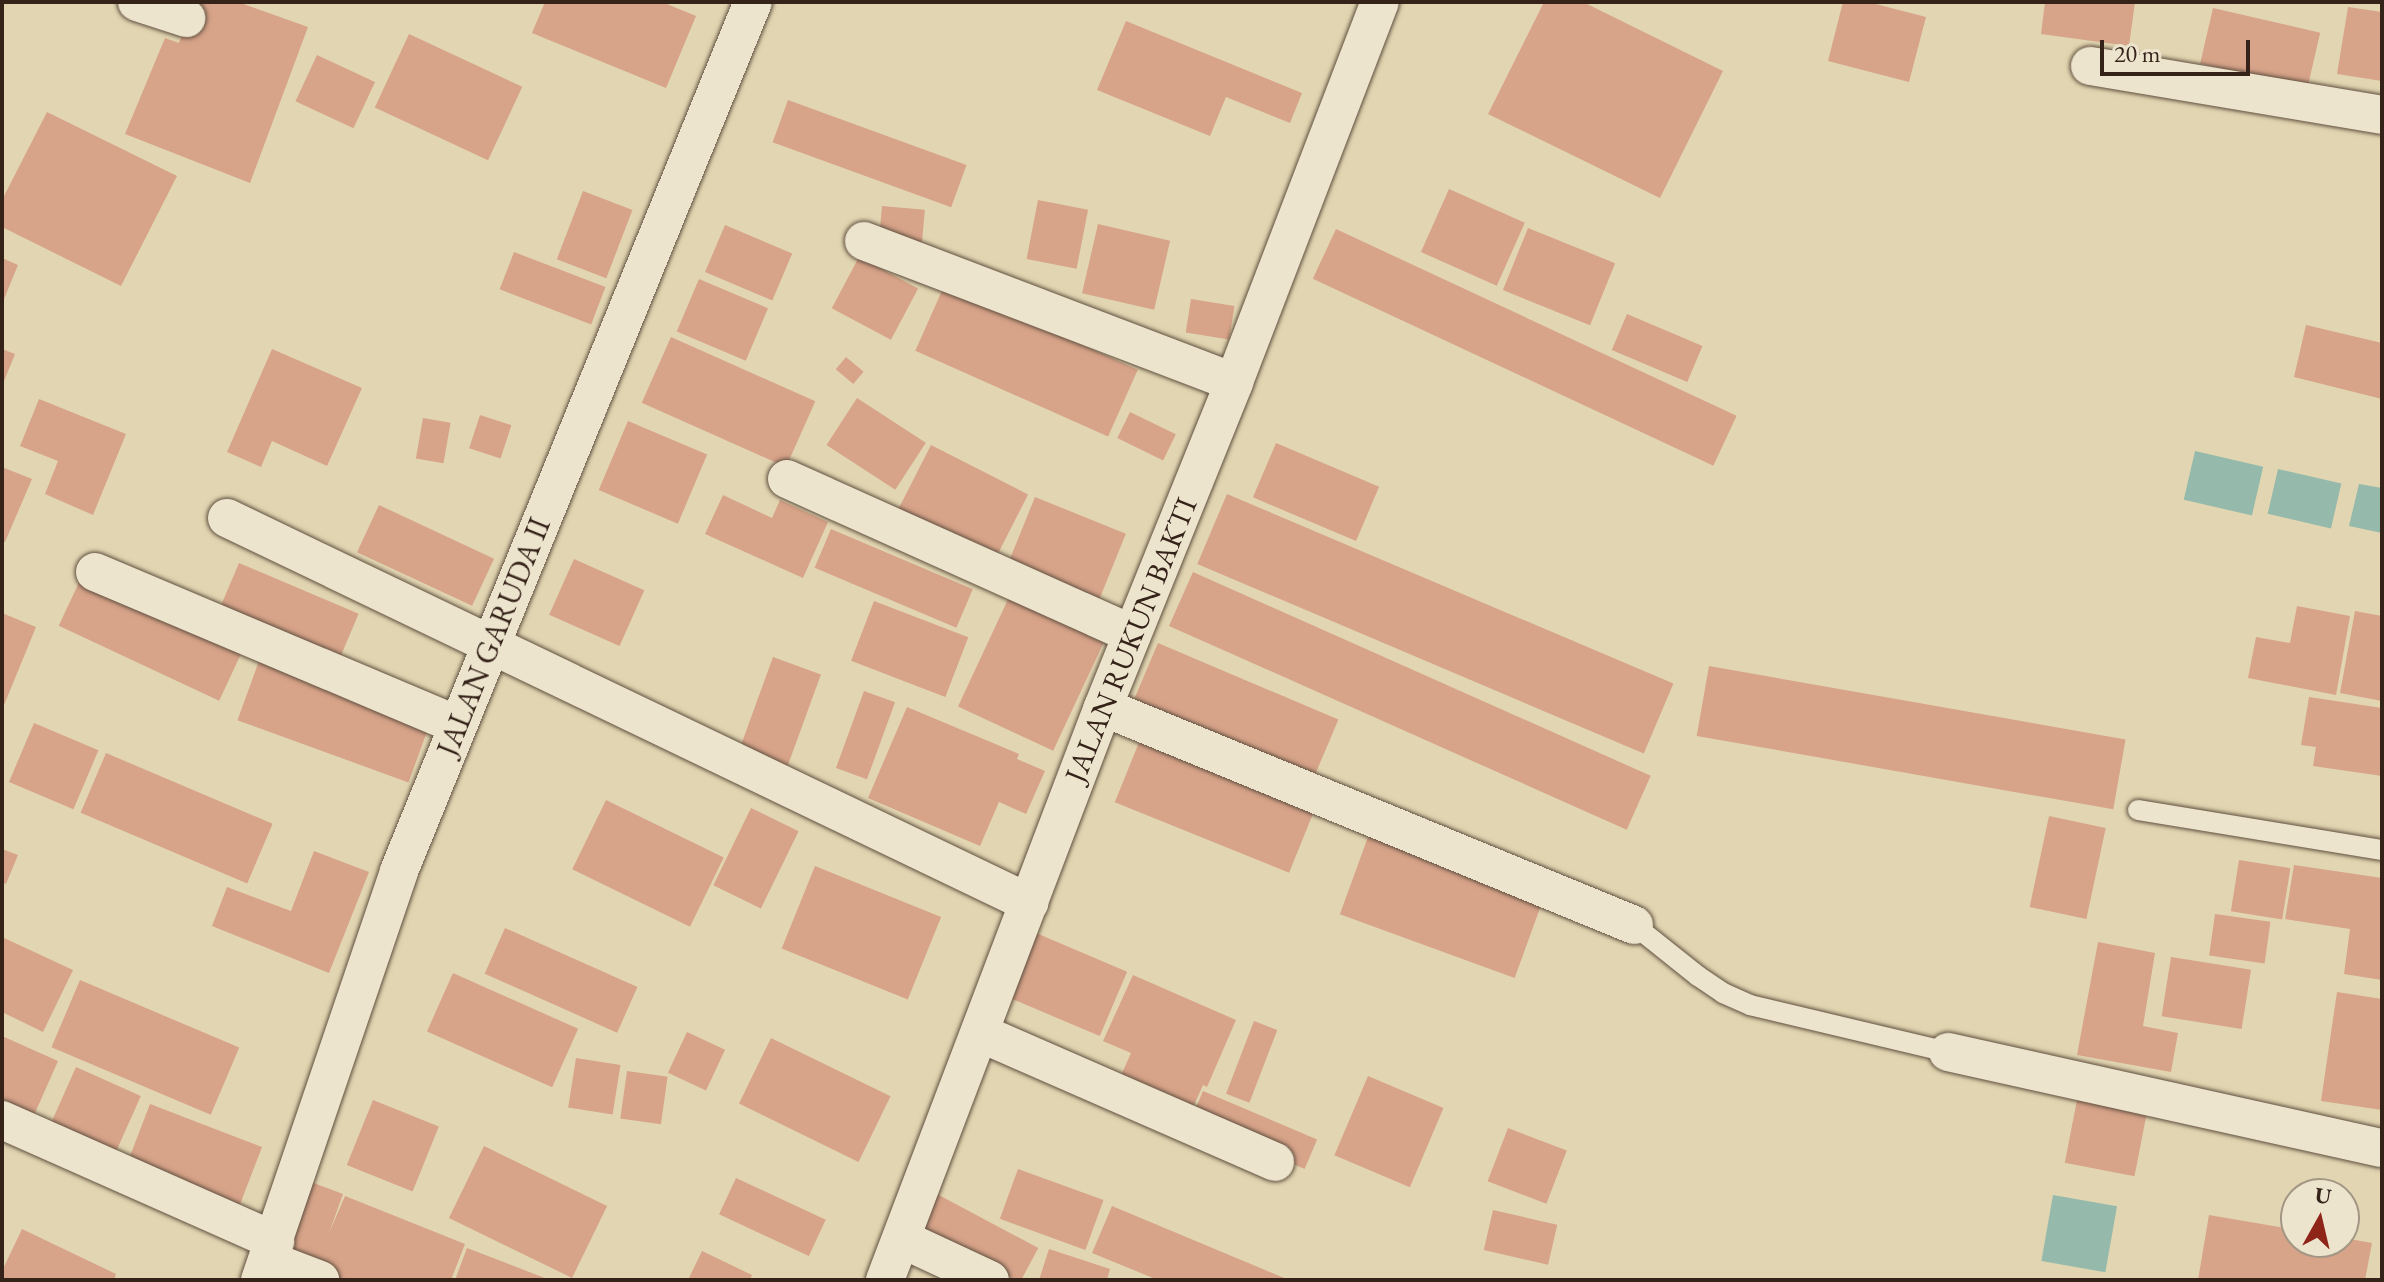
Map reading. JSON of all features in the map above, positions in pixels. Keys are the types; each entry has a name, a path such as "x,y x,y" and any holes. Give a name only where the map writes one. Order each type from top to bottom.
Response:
{"street":[{"path":"137,2 186,18"},
{"name":"JALAN GARUDA II","path":"268,1260 399,871 753,2"},
{"name":"JALAN RUKUN BAKTI","path":"885,1280 1103,707 1234,382 1380,2"},
{"path":"2090,66 2382,115"},
{"path":"864,241 1234,382"},
{"path":"787,479 1132,634"},
{"path":"227,518 490,647 1029,903"},
{"path":"95,572 458,725"},
{"path":"1103,707 1634,925"},
{"path":"980,1033 1275,1162"},
{"path":"1948,1052 2382,1148"},
{"path":"2,1120 268,1260 320,1280"},
{"path":"902,1239 990,1280"}],"lane":[{"path":"2138,810 2382,850"},
{"path":"1634,925 1698,976 1723,993 1750,1005 1948,1052"}],"shaded area":[{"path":"2195,451 2263,467 2252,515 2184,500"},
{"path":"2278,469 2341,484 2331,528 2268,514"},
{"path":"2359,484 2382,488 2382,533 2349,526"},
{"path":"2053,1195 2117,1206 2105,1272 2041,1261"}],"building":[{"path":"194,2 238,2 308,27 250,183 125,134 165,38 179,43"},
{"path":"545,2 662,2 696,16 666,88 532,33"},
{"path":"1544,2 1583,2 1723,71 1660,198 1488,114"},
{"path":"1843,2 1868,2 1926,17 1909,82 1828,61"},
{"path":"2045,2 2135,2 2129,46 2041,34"},
{"path":"2348,7 2382,12 2382,81 2337,74"},
{"path":"2213,8 2320,33 2307,88 2200,64"},
{"path":"1126,21 1302,93 1290,123 1226,97 1210,136 1097,90"},
{"path":"409,34 522,87 488,160 375,107"},
{"path":"317,55 375,82 353,128 295,101"},
{"path":"788,100 967,165 951,207 773,142"},
{"path":"47,112 177,176 121,286 2,227 2,200"},
{"path":"1449,189 1525,223 1497,286 1421,252"},
{"path":"583,191 632,210 606,278 557,259"},
{"path":"1038,200 1088,210 1077,269 1027,259"},
{"path":"882,206 925,210 922,247 879,243"},
{"path":"1098,224 1170,241 1154,310 1082,293"},
{"path":"725,225 792,254 772,300 705,272"},
{"path":"1528,228 1615,263 1590,325 1503,290"},
{"path":"1336,229 1737,416 1713,466 1313,279"},
{"path":"514,252 605,287 591,324 500,289"},
{"path":"859,257 918,288 891,340 832,308"},
{"path":"2,258 18,265 2,304"},
{"path":"699,279 768,308 746,361 677,331"},
{"path":"945,284 1138,370 1108,437 915,351"},
{"path":"1191,299 1234,306 1229,339 1186,333"},
{"path":"1627,314 1702,346 1687,382 1612,350"},
{"path":"2306,325 2382,343 2382,399 2294,377"},
{"path":"671,337 815,401 786,467 642,403"},
{"path":"2,349 15,354 2,386"},
{"path":"272,349 362,388 327,466 272,441 261,467 227,452"},
{"path":"846,357 864,372 853,384 836,369"},
{"path":"857,398 926,443 895,490 827,445"},
{"path":"39,399 126,434 93,515 45,494 58,461 20,446"},
{"path":"1130,412 1176,434 1163,460 1117,438"},
{"path":"480,415 511,425 501,458 469,448"},
{"path":"423,418 451,423 443,463 416,458"},
{"path":"628,421 707,455 678,524 599,490"},
{"path":"1276,443 1379,487 1356,541 1253,497"},
{"path":"931,445 1028,494 995,560 897,511"},
{"path":"2,467 32,479 5,542 2,541"},
{"path":"1227,494 1673,684 1644,753 1197,564"},
{"path":"723,495 772,518 780,500 828,522 803,578 705,534"},
{"path":"1035,497 1126,534 1098,602 1007,566"},
{"path":"379,505 494,559 472,606 357,552"},
{"path":"831,529 973,589 956,628 815,568"},
{"path":"574,559 644,590 620,646 549,615"},
{"path":"239,563 359,614 337,665 217,615"},
{"path":"1193,572 1651,776 1627,830 1169,626"},
{"path":"82,576 242,651 219,701 59,626"},
{"path":"1010,595 1105,639 1053,751 958,706"},
{"path":"874,601 968,637 945,697 851,661"},
{"path":"2297,606 2350,616 2336,695 2248,678 2256,637 2290,643"},
{"path":"2355,611 2382,616 2382,701 2340,693"},
{"path":"2,613 36,627 2,710"},
{"path":"1158,643 1338,720 1310,786 1130,709"},
{"path":"773,657 821,674 786,769 738,752"},
{"path":"259,661 430,723 408,782 237,720"},
{"path":"1709,666 2126,739 2113,809 1697,736"},
{"path":"864,691 895,702 867,779 836,768"},
{"path":"2309,697 2382,708 2382,776 2313,766 2316,747 2301,745"},
{"path":"907,707 1019,754 1017,759 1045,771 1026,814 999,802 980,846 868,798"},
{"path":"34,723 98,750 73,809 9,782"},
{"path":"1144,730 1318,800 1289,873 1115,802"},
{"path":"106,753 273,824 247,884 81,813"},
{"path":"606,800 724,857 690,927 572,869"},
{"path":"751,808 799,831 761,909 713,885"},
{"path":"2049,816 2106,828 2086,919 2030,907"},
{"path":"1372,826 1547,890 1515,978 1340,914"},
{"path":"2,849 18,855 6,884 2,882"},
{"path":"314,851 369,872 329,973 212,926 227,887 291,911"},
{"path":"2239,860 2290,868 2282,919 2231,911"},
{"path":"2294,865 2382,878 2382,980 2344,974 2350,929 2285,919"},
{"path":"815,866 941,917 908,999 782,949"},
{"path":"2215,914 2270,922 2265,963 2209,956"},
{"path":"505,928 637,987 617,1033 485,974"},
{"path":"1036,933 1127,972 1100,1036 1009,997"},
{"path":"2,937 73,970 43,1032 2,1012"},
{"path":"2098,942 2155,953 2143,1026 2178,1033 2171,1072 2077,1055"},
{"path":"2171,957 2251,970 2242,1029 2162,1016"},
{"path":"453,973 578,1029 552,1087 427,1031"},
{"path":"1133,975 1236,1020 1207,1087 1203,1085 1187,1121 1115,1089 1131,1053 1103,1041"},
{"path":"80,980 239,1048 211,1115 51,1047"},
{"path":"2337,992 2382,999 2382,1110 2321,1101"},
{"path":"1254,1021 1277,1030 1249,1103 1226,1094"},
{"path":"687,1032 725,1050 706,1091 668,1073"},
{"path":"2,1036 58,1061 31,1122 2,1109"},
{"path":"771,1038 891,1096 859,1162 739,1104"},
{"path":"576,1058 620,1065 613,1114 568,1107"},
{"path":"76,1067 141,1096 110,1165 45,1136"},
{"path":"627,1071 668,1077 661,1124 620,1119"},
{"path":"1368,1076 1443,1108 1410,1187 1334,1155"},
{"path":"1203,1091 1317,1139 1305,1169 1190,1120"},
{"path":"373,1100 439,1127 413,1191 347,1165"},
{"path":"2077,1100 2147,1114 2134,1176 2065,1163"},
{"path":"150,1104 262,1147 236,1216 123,1173"},
{"path":"1508,1128 1567,1151 1546,1204 1488,1181"},
{"path":"484,1146 607,1206 572,1278 449,1218"},
{"path":"1018,1169 1104,1200 1085,1250 1000,1219"},
{"path":"736,1178 826,1220 809,1256 719,1214"},
{"path":"311,1182 343,1194 329,1233 345,1196 465,1244 451,1280 339,1280 282,1258"},
{"path":"935,1193 1038,1248 1021,1280 1016,1280 917,1227"},
{"path":"1112,1206 1289,1280 1158,1280 1092,1253"},
{"path":"1493,1210 1557,1225 1548,1265 1484,1250"},
{"path":"2209,1215 2280,1227 2280,1258 2360,1258 2360,1241 2372,1243 2365,1280 2198,1280"},
{"path":"22,1229 116,1274 114,1280 2,1280 2,1271"},
{"path":"467,1248 550,1280 455,1280"},
{"path":"1049,1249 1110,1269 1107,1280 1039,1280"},
{"path":"702,1251 752,1275 750,1280 688,1280"}]}
